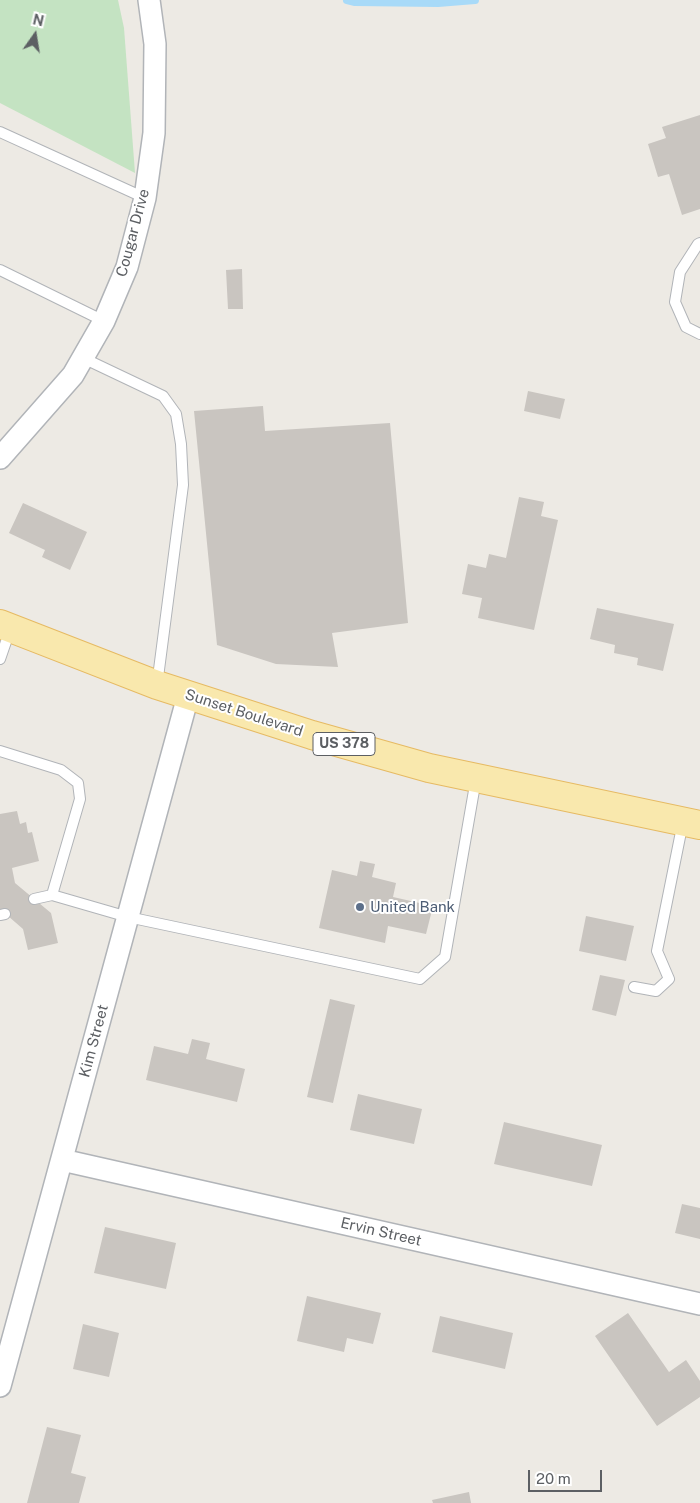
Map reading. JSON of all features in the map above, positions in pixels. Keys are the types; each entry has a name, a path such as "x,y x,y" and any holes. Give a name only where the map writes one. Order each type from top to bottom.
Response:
{"main road":[{"name":"Sunset Boulevard","path":"5,627 188,696 312,735 429,768 691,823"}],"street":[{"name":"Cougar Drive","path":"0,458 73,375 104,321 128,267 144,198 154,124 155,44 149,0"},
{"name":"Kim Street","path":"0,1386 188,696"},
{"name":"Ervin Street","path":"62,1160 700,1304"}],"lane":[{"path":"0,132 144,198"},
{"path":"700,243 680,272 675,302 686,327 700,334"},
{"path":"0,270 104,321"},
{"path":"83,358 164,396 176,414 181,444 182,484 157,685"},
{"path":"0,660 5,627"},
{"path":"0,751 61,770 78,782 80,799 52,895"},
{"path":"34,899 52,895 128,917 420,979 445,956 476,778"},
{"path":"634,987 656,990 669,979 657,951 691,823"}],"green space":[{"path":"0,0 118,0 124,28 135,173 0,103"}],"building":[{"path":"700,115 700,209 682,215 669,174 658,177 648,144 666,138 662,127"},
{"path":"242,269 243,309 228,309 226,270"},
{"path":"528,391 565,399 560,419 524,411"},
{"path":"263,406 265,431 390,423 408,623 332,633 338,667 276,664 217,645 194,411"},
{"path":"519,497 544,502 541,516 558,520 534,630 478,618 482,598 462,594 468,564 486,568 489,554 506,558"},
{"path":"23,503 87,532 70,570 42,557 45,550 9,533"},
{"path":"597,608 674,624 663,671 637,665 638,658 614,653 615,645 590,639"},
{"path":"17,811 20,824 26,822 28,833 32,832 39,861 12,868 15,883 51,913 58,943 28,950 23,929 0,909 0,814"},
{"path":"360,861 375,864 372,877 396,883 393,897 433,906 426,934 388,926 385,943 319,928 332,870 357,876"},
{"path":"586,916 634,926 626,961 579,951"},
{"path":"600,975 625,980 616,1016 592,1010"},
{"path":"330,999 355,1005 333,1103 307,1097"},
{"path":"192,1039 210,1043 206,1059 245,1069 237,1102 146,1080 154,1046 188,1054"},
{"path":"358,1094 422,1109 414,1144 350,1130"},
{"path":"504,1122 602,1145 592,1186 494,1164"},
{"path":"682,1204 700,1208 700,1239 675,1233"},
{"path":"105,1227 176,1243 166,1289 94,1273"},
{"path":"307,1296 381,1313 373,1344 347,1338 344,1352 297,1341"},
{"path":"628,1313 669,1372 686,1360 700,1381 700,1397 657,1426 595,1336"},
{"path":"440,1316 513,1333 505,1369 432,1352"},
{"path":"83,1324 119,1333 109,1377 73,1369"},
{"path":"47,1427 81,1435 71,1473 86,1477 79,1503 27,1503"},
{"path":"469,1492 471,1503 433,1503 432,1500"}],"waterway":[{"path":"347,0 355,2 438,3 475,0"}],"place":[{"name":"United Bank","path":"360,907"}]}
